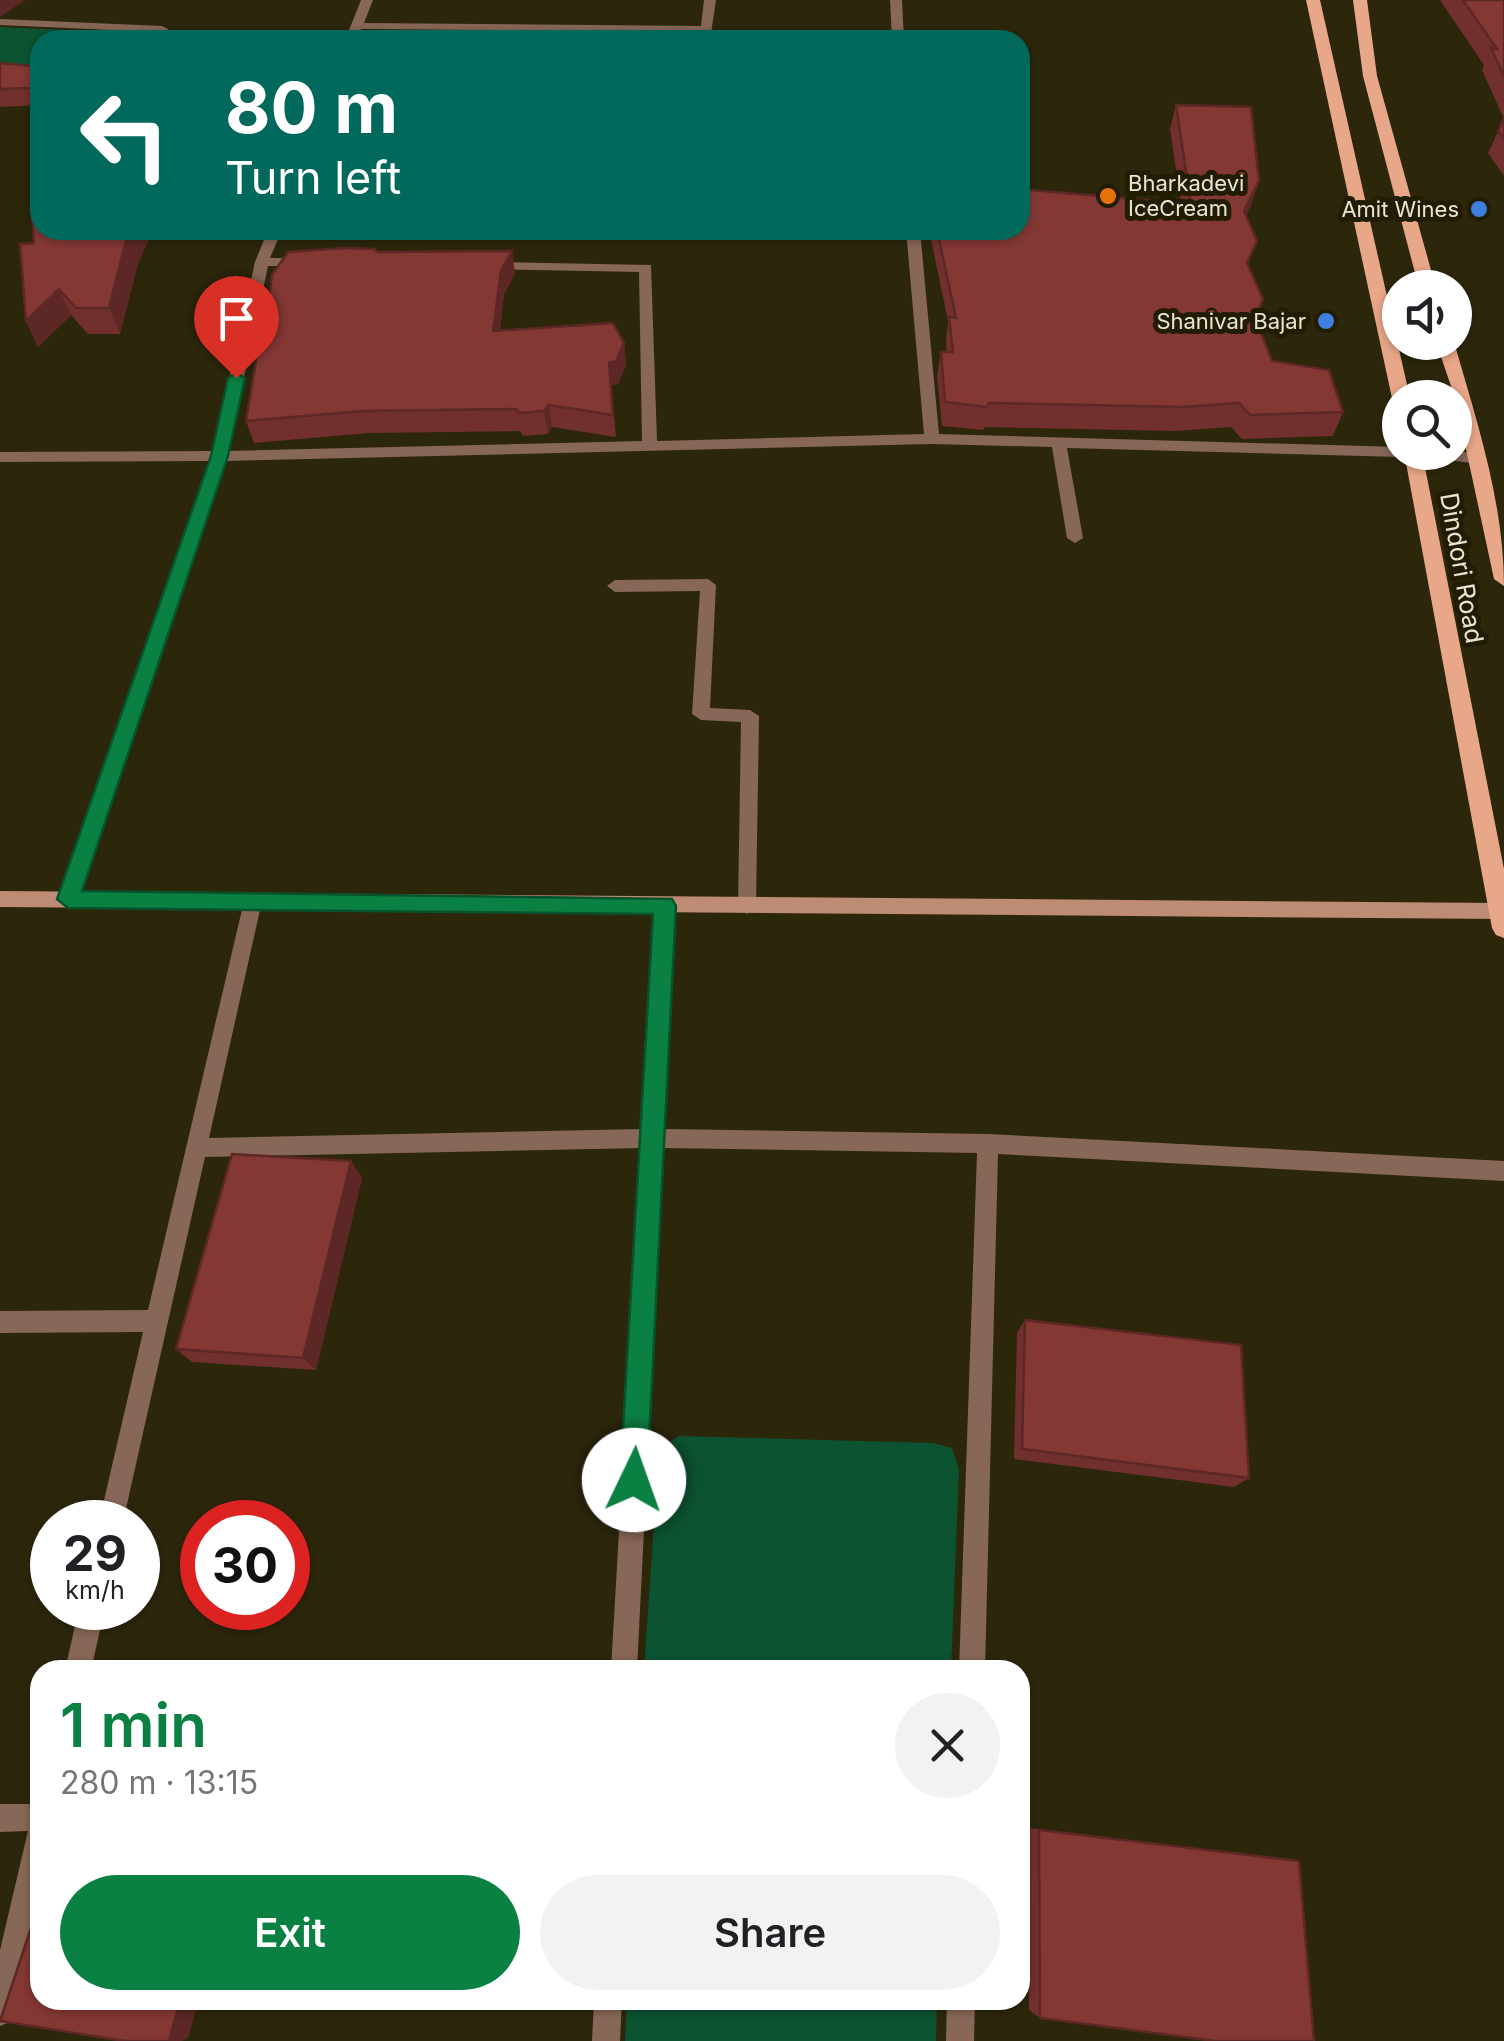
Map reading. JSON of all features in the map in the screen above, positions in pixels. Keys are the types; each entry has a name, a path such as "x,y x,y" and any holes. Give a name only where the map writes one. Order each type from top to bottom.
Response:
{"main road":[{"path":"1313,0 1397,380"},
{"path":"1360,0 1370,76 1423,270"},
{"name":"Dindori Road","path":"1450,360 1504,580"},
{"name":"Dindori Road","path":"1418,470 1431,562 1503,917"}],"street":[{"path":"355,30 367,0"},
{"path":"706,30 710,0"},
{"path":"896,0 898,30"},
{"path":"0,22 162,30"},
{"path":"356,26 511,30"},
{"path":"68,899 220,456 262,262 271,240"},
{"path":"914,240 932,439"},
{"path":"262,262 320,262"},
{"path":"473,265 646,268 650,446"},
{"path":"0,457 220,456 932,439 1382,451"},
{"path":"1059,442 1075,538"},
{"path":"615,586 708,585 701,714 750,716 747,906"},
{"path":"0,898 1503,917"},
{"path":"116,1500 253,901"},
{"path":"624,1660 665,906"},
{"path":"197,1148 650,1138 988,1144 1504,1171"},
{"path":"972,1660 988,1144"},
{"path":"0,1322 157,1320"},
{"path":"80,1660 87,1630"},
{"path":"0,1818 30,1817"},
{"path":"0,2012 30,1879"},
{"path":"606,2041 608,2010"},
{"path":"960,2041 962,2010"}],"green space":[{"path":"0,27 65,30 30,30 30,75 0,75"},
{"path":"678,1436 933,1443 952,1448 959,1469 951,1660 645,1660 659,1450"},
{"path":"627,2010 937,2010 936,2041 625,2041"}],"building":[{"path":"1463,0 1504,0 1504,76 1491,48 1497,49"},
{"path":"0,63 30,66 30,88 0,89"},
{"path":"1176,105 1251,107 1259,181 1244,211 1257,241 1247,263 1263,299 1255,318 1272,361 1329,370 1343,412 1250,415 1239,403 1182,407 989,403 987,407 945,402 941,352 953,352 949,317 956,318 939,240 1030,240 1030,190 1191,204"},
{"path":"1504,118 1504,139 1498,131"},
{"path":"34,240 126,240 109,308 76,308 59,289 26,321 20,244"},
{"path":"344,248 377,252 512,251 501,271 493,331 613,323 624,343 616,361 609,363 613,415 549,405 544,411 519,413 516,409 363,411 246,421 259,343 264,342 272,275 288,252"},
{"path":"232,1154 351,1161 303,1358 176,1349"},
{"path":"1025,1320 1241,1345 1249,1478 1022,1449"},
{"path":"1039,1830 1299,1861 1314,2041 1215,2041 1040,2018"},
{"path":"30,1931 30,2010 177,2010 169,2041 124,2041 0,2021"}],"place":[{"name":"Bharkadevi IceCream","path":"1108,196"},
{"name":"Amit Wines","path":"1479,209"},
{"name":"Shanivar Bajar","path":"1326,321"}],"route":[{"path":"236,378 220,456 68,899 665,906 634,1480"}]}
